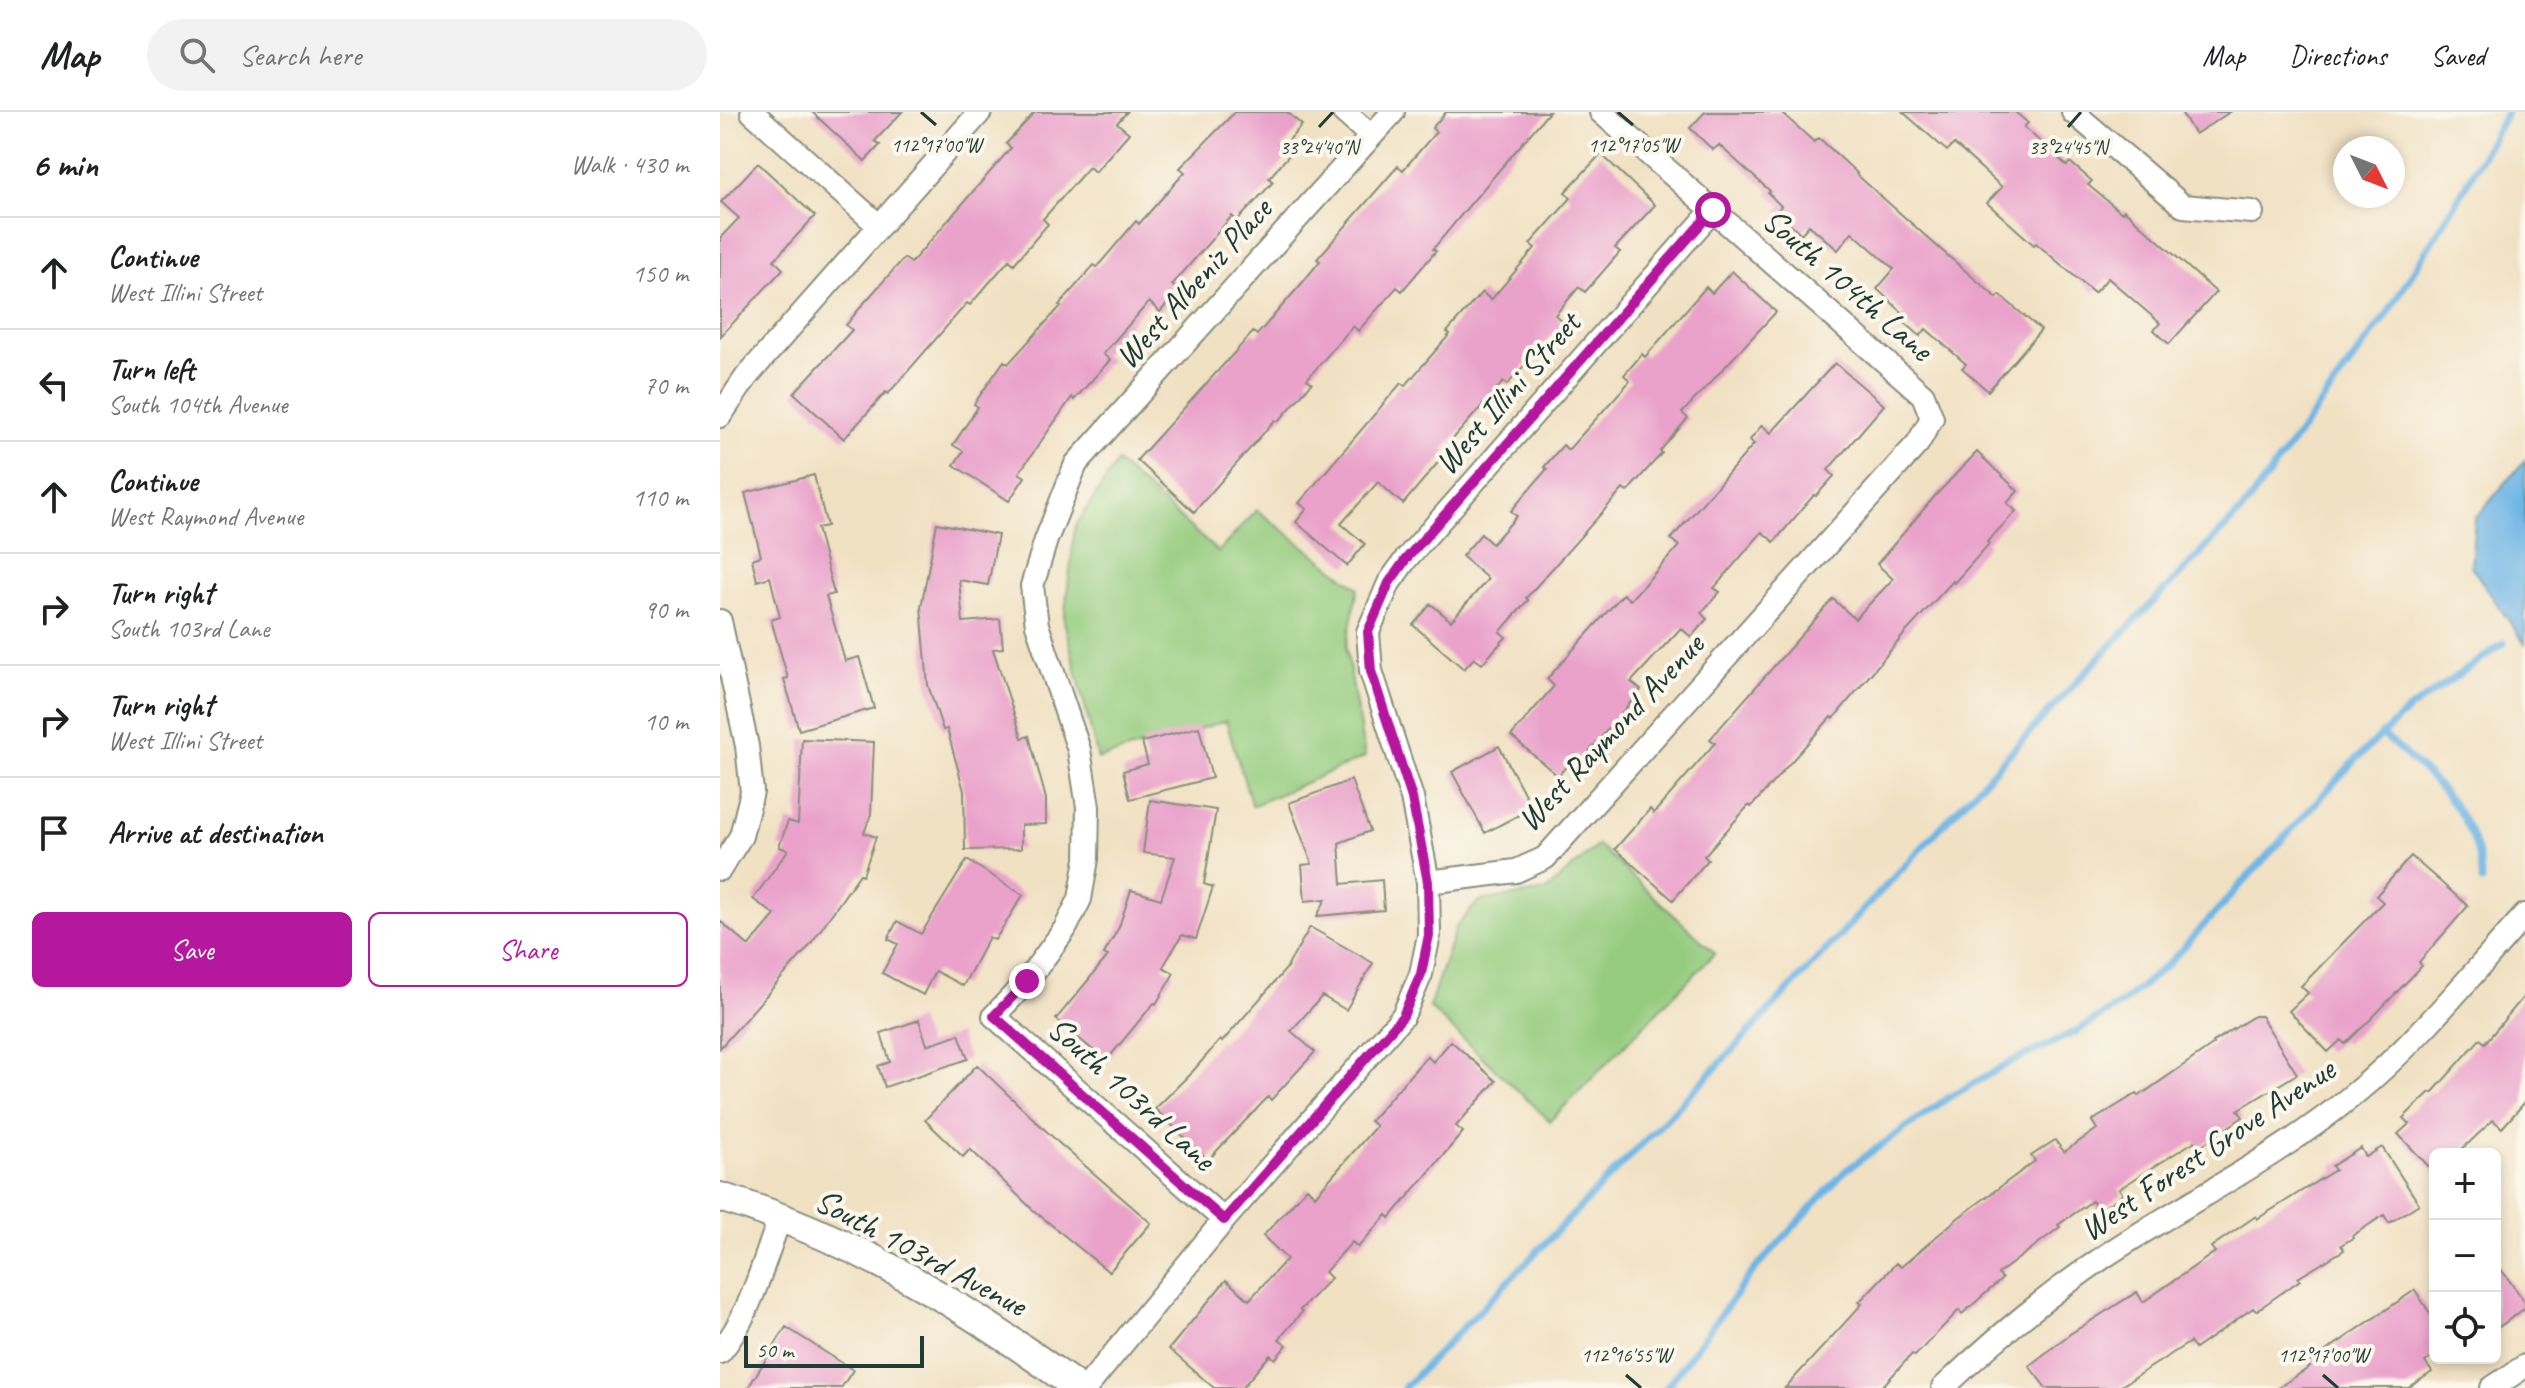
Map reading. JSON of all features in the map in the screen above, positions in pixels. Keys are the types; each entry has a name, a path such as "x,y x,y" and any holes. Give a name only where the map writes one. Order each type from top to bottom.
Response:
{"street":[{"path":"752,112 878,225"},
{"path":"720,416 747,376 980,112"},
{"path":"1344,112 1371,136"},
{"name":"West Albeniz Place","path":"994,1016 1027,981 1065,929 1080,899 1087,859 1088,807 1079,750 1037,625 1032,586 1046,540 1076,464 1393,112"},
{"name":"South 104th Lane","path":"1601,112 1923,395 1932,418"},
{"path":"2073,112 2183,206 2252,212"},
{"name":"West Illini Street","path":"1428,882 1412,798 1371,671 1368,632 1389,583 1406,559 1713,210"},
{"name":"West Raymond Avenue","path":"1428,882 1516,871 1545,858 1918,443 1932,418"},
{"path":"720,621 747,746 752,792 741,836 720,869"},
{"path":"1086,1388 1224,1220 1403,1016 1421,974 1429,935 1428,882"},
{"name":"West Forest Grove Avenue","path":"1943,1388 1991,1342 2107,1255 2280,1148 2352,1096 2399,1055 2525,916"},
{"name":"South 103rd Lane","path":"994,1016 1224,1220"},
{"name":"South 103rd Avenue","path":"720,1197 810,1228 866,1256 959,1306 1078,1388"},
{"path":"720,1352 732,1338 747,1306 780,1218"},
{"path":"2492,1388 2525,1366"}],"green space":[{"path":"1117,462 1218,552 1257,510 1358,588 1346,647 1365,757 1252,806 1226,721 1098,759 1064,621 1075,527"},
{"path":"1598,845 1715,953 1550,1121 1429,1007 1456,927 1479,901 1546,891"}],"water":[{"path":"2525,460 2525,644 2471,566 2475,519"}],"building":[{"path":"812,112 902,112 875,141 880,145 865,161"},
{"path":"1035,112 1127,112 1117,123 1129,133 1095,172 1089,167 1043,219 1048,224 1014,264 1009,260 970,305 967,303 888,394 886,392 844,439 794,393 852,330 846,325 864,303 904,258 911,263 1011,148 1006,144"},
{"path":"1235,112 1287,112 1302,125 1283,147 1291,153 1269,178 1273,182 1237,221 1232,216 1172,285 1178,291 1160,312 1149,302 1103,354 1110,360 1074,400 1072,397 1019,473 1025,477 1009,501 954,465 963,451 953,445 978,407 974,404 1004,361 1008,364 1094,265 1097,267 1136,221 1139,224 1185,172 1180,168"},
{"path":"1446,112 1549,112 1433,249 1436,251 1402,291 1397,287 1358,331 1353,326 1307,379 1312,383 1194,512 1137,460 1253,332 1257,335 1320,261 1317,259 1398,166 1403,170 1436,132 1432,128"},
{"path":"1705,112 1781,112 1814,142 1819,138 1947,255 1997,298 2000,295 2041,330 1988,391 1962,368 1966,364 1926,329 1920,336 1900,318 1904,314 1877,289 1894,269 1852,232 1838,250 1809,225 1801,234 1777,211 1781,206 1768,193 1770,191 1719,145 1713,150 1690,128"},
{"path":"1903,112 2015,112 2028,123 2024,127 2067,166 2070,162 2092,181 2088,185 2122,213 2124,210 2216,292 2169,344 2154,330 2160,323 2108,278 2094,293 2036,243 2034,245 1987,203 2002,187 1954,144 1947,151"},
{"path":"2181,112 2230,112 2195,134"},
{"path":"1601,154 1655,205 1615,248 1620,252 1585,292 1579,287 1555,315 1563,322 1507,385 1503,382 1444,449 1447,452 1403,504 1378,482 1341,524 1365,544 1347,566 1296,522 1307,509 1299,503 1401,383 1405,386 1482,292 1491,300 1535,248 1530,244 1571,198 1565,192"},
{"path":"758,163 815,216 774,260 783,269 720,337 720,238 739,218 721,202"},
{"path":"1732,271 1776,312 1682,413 1688,418 1660,451 1662,453 1627,492 1623,489 1526,598 1528,600 1500,632 1506,637 1482,664 1474,658 1464,669 1413,625 1431,604 1451,621 1488,579 1462,556 1481,534 1492,544 1517,516 1511,511 1547,469 1544,467 1563,445 1568,450 1630,381 1624,375 1642,354 1645,357 1706,287 1712,293"},
{"path":"1835,363 1884,405 1828,470 1834,476 1774,542 1762,532 1714,588 1720,592 1701,613 1707,619 1691,637 1681,628 1631,682 1641,690 1582,760 1576,755 1558,776 1511,736 1554,686 1547,679 1623,594 1630,600 1679,546 1671,539 1754,444 1750,440 1762,425 1771,433"},
{"path":"1977,452 2018,491 2007,503 2016,511 1954,583 1906,632 1833,719 1831,717 1704,856 1708,860 1673,900 1615,849 1650,809 1654,813 1715,743 1710,739 1833,599 1855,619 1893,579 1877,564"},
{"path":"814,475 827,526 817,528 834,594 826,596 845,661 859,657 874,708 799,730 771,620 780,617 770,577 757,581 752,559 761,556 745,493"},
{"path":"937,523 998,535 988,585 959,580 963,622 1000,619 1003,648 993,649 1022,738 1029,736 1046,799 1046,824 1021,825 1021,849 965,850 964,791 947,729 943,730 928,685 921,607"},
{"path":"1199,727 1212,778 1130,799 1123,771 1148,764 1142,742"},
{"path":"802,739 874,742 871,814 864,833 876,837 863,875 860,874 807,949 720,1048 720,921 749,946 775,915 753,899 788,850 779,847 788,821 798,824"},
{"path":"1499,746 1532,808 1485,833 1452,772"},
{"path":"1351,780 1370,831 1339,843 1342,884 1382,880 1384,910 1317,916 1326,899 1305,901 1302,865 1312,864 1289,803"},
{"path":"1150,800 1216,810 1204,884 1213,887 1196,939 1182,935 1163,967 1174,973 1156,1004 1106,1061 1056,1019 1108,956 1104,954 1119,927 1131,890 1161,899 1175,857 1143,853"},
{"path":"2411,856 2468,906 2419,962 2422,966 2345,1044 2341,1040 2328,1052 2289,1011 2308,993 2301,986 2383,902 2376,896"},
{"path":"967,860 1023,895 995,940 989,937 963,986 935,971 923,995 882,973 898,944 888,939 897,921 921,934"},
{"path":"1310,927 1373,963 1346,1010 1322,996 1291,1031 1315,1052 1271,1100 1268,1097 1208,1160 1155,1109 1220,1040 1222,1042 1286,969"},
{"path":"2525,995 2525,1102 2502,1128 2493,1120 2463,1148 2429,1148 2429,1167 2398,1134 2409,1124 2403,1118 2432,1093 2480,1039 2485,1043"},
{"path":"2254,1016 2261,1016 2297,1074 2238,1110 2243,1117 2199,1147 2195,1141 2119,1189 2123,1194 2099,1211 2092,1201 2058,1225 2060,1227 1998,1274 2002,1279 1962,1314 1959,1310 1881,1388 1785,1388 1896,1263 1901,1267 1958,1218 2035,1161 2031,1156 2055,1140 2064,1152 2097,1129 2092,1121 2137,1093 2139,1096"},
{"path":"919,1020 927,1045 959,1034 968,1059 885,1087 878,1066 890,1062 881,1033"},
{"path":"1451,1041 1496,1081 1456,1126 1463,1132 1390,1218 1387,1215 1358,1247 1352,1242 1325,1272 1331,1278 1300,1310 1302,1312 1279,1339 1287,1345 1275,1359 1270,1355 1242,1388 1214,1388 1169,1349 1226,1280 1249,1300 1287,1259 1263,1236 1307,1188 1315,1196 1376,1126 1370,1121 1427,1056 1433,1062"},
{"path":"977,1065 1060,1144 1151,1223 1109,1272 1032,1209 970,1149 963,1157 925,1120"},
{"path":"2382,1147 2419,1204 2389,1223 2384,1215 2341,1245 2344,1250 2195,1349 2190,1342 2118,1388 2046,1388 2029,1366 2070,1334 2137,1292 2143,1302 2215,1252 2211,1247 2256,1216 2257,1219 2335,1170 2332,1166 2361,1148 2366,1157"},
{"path":"2501,1269 2525,1302 2525,1308 2501,1326"},
{"path":"2415,1290 2429,1312 2429,1360 2425,1362 2432,1372 2408,1388 2278,1388 2310,1367 2307,1364"},
{"path":"786,1327 853,1370 841,1388 748,1388"}],"waterway":[{"path":"1404,1388 1708,1076 2100,657 2244,508 2387,314 2457,201 2507,112"},
{"path":"1666,1388 1754,1270 1846,1170 1948,1098 2009,1063 2077,1031 2122,1003 2170,962 2356,759 2407,711 2504,643"},
{"path":"2382,734 2436,783 2458,811 2475,844 2482,881"}],"route":[{"path":"1027,981 994,1016 1224,1220 1403,1016 1421,974 1429,935 1428,882 1412,798 1371,671 1368,632 1389,583 1406,559 1713,210"}]}
